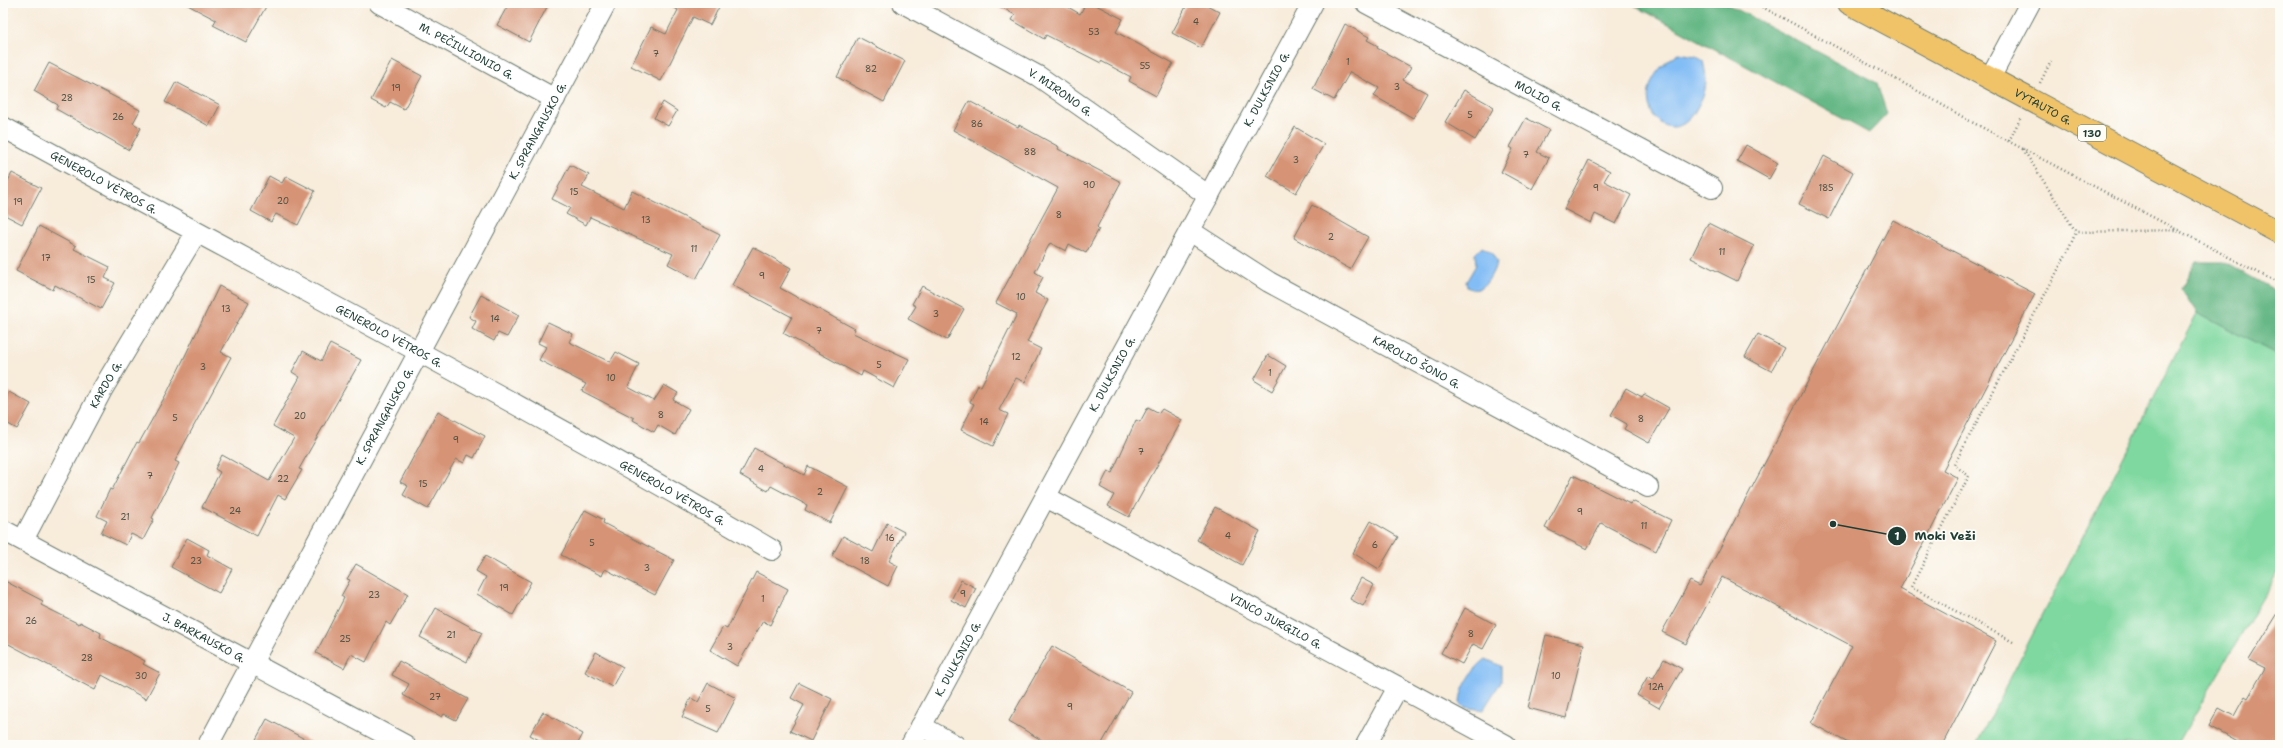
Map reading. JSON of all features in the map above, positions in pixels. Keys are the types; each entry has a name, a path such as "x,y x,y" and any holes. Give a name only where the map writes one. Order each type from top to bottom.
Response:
{"main road":[{"name":"VYTAUTO G.","path":"1849,3 2280,233"}],"street":[{"name":"M. PEČIULIONIO G.","path":"379,3 555,99"},
{"name":"K. SPRANGAUSKO G.","path":"208,745 606,3"},
{"name":"V. MIRONO G.","path":"903,3 1038,76 1209,196"},
{"name":"K. DULKSNIO G.","path":"911,745 1313,3"},
{"name":"MOLIO G.","path":"1366,3 1712,188"},
{"path":"1990,78 2030,3"},
{"name":"GENEROLO VĖTROS G.","path":"3,127 196,233 419,350 772,550"},
{"name":"KAROLIO ŠONO G.","path":"1190,231 1270,282 1648,487"},
{"name":"KARDO G.","path":"24,540 102,390 196,233"},
{"name":"VINCO JURGILO G.","path":"1046,497 1506,745"},
{"name":"J. BARKAUSKO G.","path":"3,530 405,745"},
{"path":"1366,745 1398,687"},
{"path":"921,726 955,745"}],"path":[{"path":"1755,3 2023,149 2280,284"},
{"path":"2023,149 2076,232"},
{"path":"2076,232 2179,230"},
{"path":"2013,642 1911,587 1969,476 1954,465 2068,251 2076,232"}],"green space":[{"path":"1630,3 1725,3 1877,83 1887,114 1869,133"},
{"path":"2196,262 2224,262 2280,293 2280,356 2197,313 2181,289"},
{"path":"2197,313 2280,356 2280,568 2177,745 1976,745"}],"water":[{"path":"1679,53 1696,56 1703,61 1706,75 1706,86 1697,108 1686,122 1674,127 1662,124 1653,115 1649,102 1650,86 1660,69"},
{"path":"1482,247 1491,252 1497,262 1490,278 1486,283 1478,289 1473,289 1467,287 1466,282 1476,265 1475,254"},
{"path":"1486,659 1501,666 1501,682 1483,710 1464,707 1460,703 1462,691 1472,672"}],"building":[{"path":"184,3 268,3 246,42 213,25 216,20"},
{"path":"509,3 549,3 529,42 497,25"},
{"path":"665,3 721,3 710,25 693,17 661,81 631,66 651,27 666,34 678,10"},
{"path":"994,3 1061,3 1080,14 1086,3 1092,3 1123,19 1116,32 1173,63 1156,96 1129,81 1131,77 1101,61 1101,63 1046,35 1044,39 1012,20 1015,15"},
{"path":"1188,3 1203,3 1220,12 1201,48 1172,33"},
{"path":"1345,24 1369,37 1367,40 1378,46 1377,48 1411,67 1403,80 1427,93 1413,118 1374,96 1379,88 1350,72 1334,100 1313,89"},
{"path":"858,37 905,61 884,102 837,77"},
{"path":"392,60 422,76 404,109 390,102 386,108 371,100"},
{"path":"49,63 140,110 133,123 141,128 129,150 56,109 58,105 34,91"},
{"path":"176,82 220,105 209,126 165,102"},
{"path":"1464,90 1494,107 1475,140 1445,122"},
{"path":"969,101 1018,127 1019,125 1059,147 1058,149 1121,182 1097,227 1099,229 1086,253 1069,244 1066,251 1050,243 1035,272 1043,277 1035,293 1048,300 1027,342 1041,349 1025,382 1016,378 999,410 1008,414 993,446 961,430 974,404 970,402 978,385 981,386 1017,314 996,303 1058,188 953,130"},
{"path":"663,102 677,111 668,126 654,118"},
{"path":"1526,118 1549,130 1537,152 1549,158 1532,189 1501,172 1513,149 1510,147"},
{"path":"1295,127 1324,144 1296,193 1267,176"},
{"path":"1746,145 1778,163 1769,179 1737,161"},
{"path":"1824,156 1853,172 1829,219 1799,204"},
{"path":"1589,160 1610,171 1604,181 1631,195 1616,224 1595,214 1591,223 1564,209"},
{"path":"570,165 589,175 582,187 624,208 632,191 720,235 696,279 668,264 673,254 590,217 586,225 566,214 570,208 552,199"},
{"path":"12,173 41,188 22,224 3,214 3,191"},
{"path":"269,176 282,183 286,176 315,191 298,225 276,214 271,222 251,211"},
{"path":"1312,205 1368,237 1350,269 1294,238"},
{"path":"1893,220 2035,294 1943,470 1958,478 1900,589 1996,641 1942,745 1852,745 1811,723 1852,646 1722,577 1686,644 1662,632 1690,581 1700,586"},
{"path":"1708,223 1754,246 1737,281 1691,258"},
{"path":"39,226 76,246 74,249 110,267 105,278 115,283 101,309 55,285 53,290 16,271"},
{"path":"753,247 791,268 780,288 855,329 853,333 909,359 894,388 863,371 861,376 783,333 792,317 732,285"},
{"path":"219,286 249,302 221,352 231,357 175,461 179,463 143,540 131,534 126,545 101,533 107,521 97,516 110,489 112,490 137,442 139,443 168,391"},
{"path":"922,286 964,309 947,340 908,319 916,306 912,304"},
{"path":"481,295 519,315 507,337 498,333 494,341 472,329 476,321 469,317"},
{"path":"548,322 573,334 569,342 610,362 616,352 639,364 628,387 654,401 664,385 678,393 673,400 689,409 675,435 658,425 654,432 633,420 634,418 582,391 586,384 539,360 546,347 538,343"},
{"path":"1758,334 1784,348 1771,371 1745,357"},
{"path":"330,344 361,360 299,469 302,470 285,499 278,495 257,536 202,507 220,472 215,469 222,455 269,481 294,438 273,426 300,377 292,372 303,351 321,361"},
{"path":"1268,355 1286,366 1272,391 1254,380"},
{"path":"1626,388 1642,397 1644,394 1669,408 1649,443 1624,429 1627,424 1611,415"},
{"path":"9,392 31,404 17,429 3,421 3,403"},
{"path":"1148,407 1159,413 1162,409 1182,420 1129,517 1108,506 1114,495 1100,487 1108,471 1112,473 1136,420 1140,422"},
{"path":"438,411 485,436 474,458 468,455 464,463 456,459 428,509 403,495 408,486 400,482"},
{"path":"754,448 804,475 808,466 848,487 830,523 805,510 807,505 771,486 768,491 740,475"},
{"path":"1573,475 1630,504 1632,501 1671,520 1656,551 1601,523 1587,549 1545,528"},
{"path":"1215,507 1260,531 1242,565 1197,540"},
{"path":"585,510 604,520 603,523 674,560 655,595 605,569 602,576 561,555"},
{"path":"1371,521 1398,537 1379,569 1353,553"},
{"path":"887,523 904,532 889,561 898,566 888,586 832,556 843,536 873,552"},
{"path":"187,538 209,550 207,555 232,569 219,593 171,567"},
{"path":"485,556 531,582 513,615 477,594 486,577 476,571"},
{"path":"356,564 408,594 390,625 386,622 366,662 351,654 344,668 316,653 344,598 341,596 350,580 347,579"},
{"path":"756,572 788,589 770,625 763,621 737,666 710,650 723,627 727,629"},
{"path":"1361,578 1374,585 1363,606 1350,599"},
{"path":"3,580 43,601 41,605 101,633 100,637 145,661 143,664 160,673 146,699 102,675 95,690 3,641"},
{"path":"961,580 976,588 966,608 951,600"},
{"path":"436,608 482,633 467,662 420,637"},
{"path":"1465,608 1496,625 1483,649 1473,644 1462,664 1441,653"},
{"path":"2280,610 2280,745 2243,745 2209,726 2219,708 2234,716 2245,696 2248,698 2265,668 2249,660"},
{"path":"1546,635 1584,644 1566,718 1528,708"},
{"path":"1052,646 1131,692 1101,745 1050,745 1009,721"},
{"path":"596,652 623,667 612,687 585,672"},
{"path":"1664,659 1682,669 1659,708 1637,695 1648,676 1653,679"},
{"path":"399,661 468,699 456,720 444,714 442,717 403,695 409,684 392,675"},
{"path":"708,683 736,698 718,733 682,717 691,698 698,702"},
{"path":"799,683 832,699 811,741 790,731 804,705 791,698"},
{"path":"543,712 583,734 577,745 548,745 530,735"},
{"path":"267,719 316,745 253,745"}],"place":[{"name":"Moki Veži","path":"1833,524"}]}
